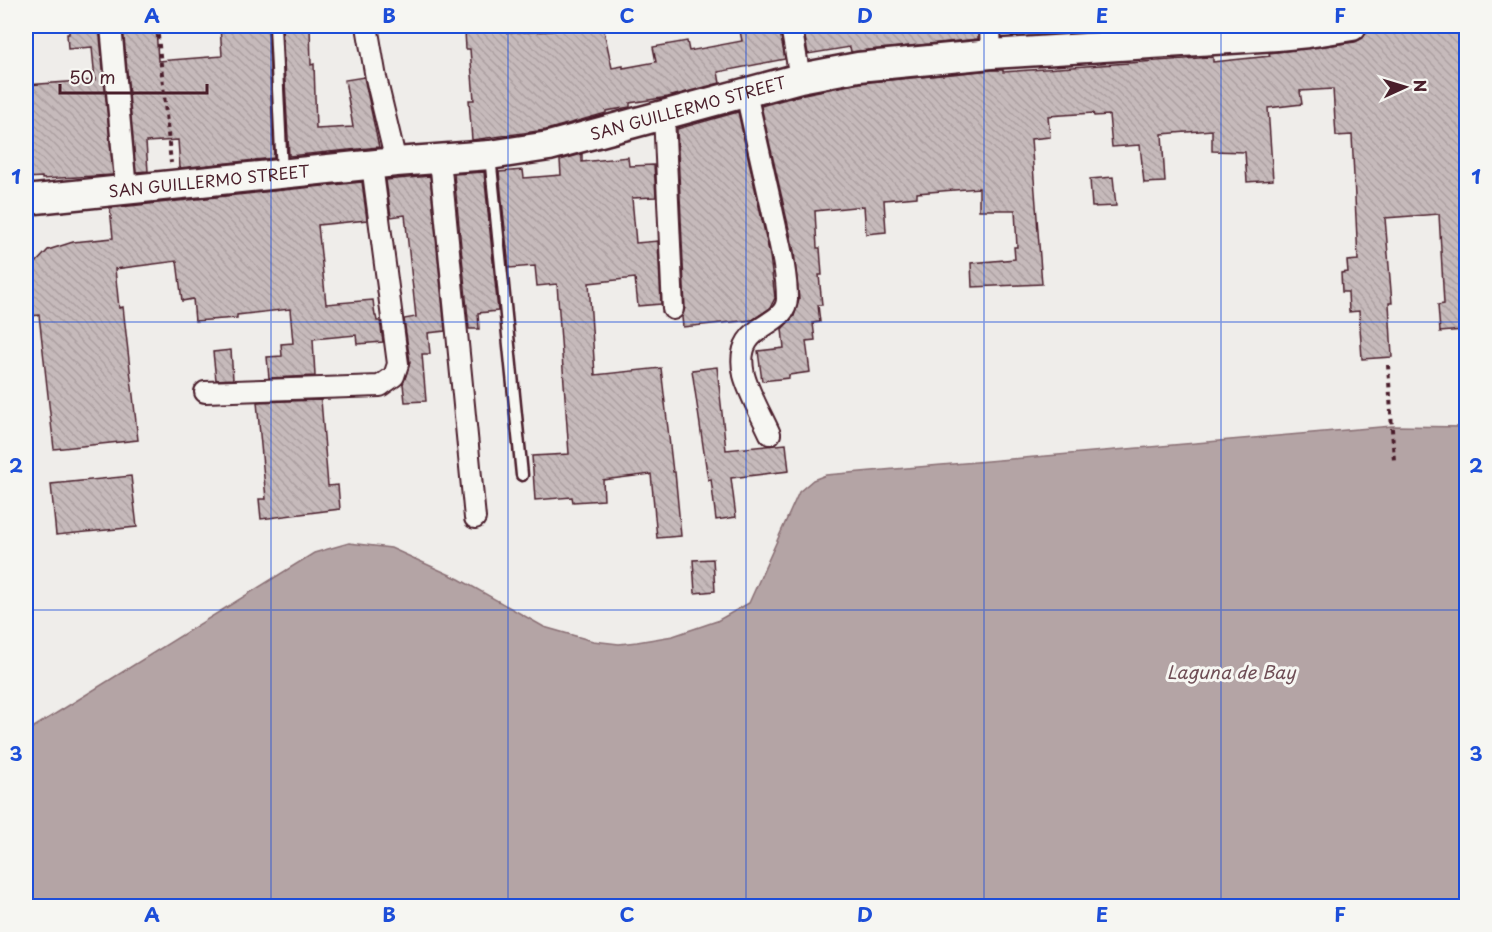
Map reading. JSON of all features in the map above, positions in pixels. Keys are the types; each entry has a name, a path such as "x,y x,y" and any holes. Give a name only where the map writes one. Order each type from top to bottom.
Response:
{"main road":[{"name":"SAN GUILLERMO STREET","path":"26,200 384,163 490,155 549,146 800,78 858,67 991,54 1352,26"}],"street":[{"path":"111,26 126,190"},
{"path":"205,392 380,386 394,376 398,364 384,163 376,78 367,26"},
{"path":"790,26 800,78"},
{"path":"990,26 991,54"},
{"path":"746,93 778,237 787,293 787,303 782,314 752,334 744,345 744,376 770,434"},
{"path":"664,115 673,309"},
{"path":"440,159 475,518"}],"lane":[{"path":"275,26 282,174"},
{"path":"490,155 522,475"}],"path":[{"path":"157,26 173,185"},
{"path":"1388,365 1394,461"}],"water":[{"name":"Laguna de Bay","path":"1392,426 1466,427 1466,906 26,906 26,732 314,553 349,543 391,548 459,579 544,627 593,641 619,644 637,642 673,636 717,621 749,603 799,492 813,480 826,475"}],"building":[{"path":"69,26 99,26 113,175 26,178 26,85 95,80 92,47 68,49"},
{"path":"123,26 156,26 158,61 222,56 220,26 268,26 274,158 180,168 178,140 146,142 148,171 136,172"},
{"path":"282,26 310,26 316,129 353,127 345,80 364,77 379,147 289,156"},
{"path":"469,26 507,26 507,33 552,31 551,26 603,26 612,68 623,66 623,68 656,62 653,47 687,41 689,51 742,41 739,26 779,26 785,59 718,72 720,83 668,97 630,103 630,107 606,111 606,113 546,130 472,140 469,100 474,100 470,49 466,49 465,31 469,31"},
{"path":"803,26 978,26 978,39 851,52 850,47 808,54"},
{"path":"1061,26 1181,26 1062,33"},
{"path":"1467,26 1467,247 1461,247 1463,330 1440,332 1438,305 1444,304 1439,214 1385,218 1392,303 1389,303 1392,357 1362,359 1359,311 1349,312 1348,292 1342,292 1341,273 1348,272 1347,261 1358,260 1352,135 1336,136 1333,89 1300,91 1302,104 1268,108 1273,180 1247,182 1245,152 1212,151 1212,130 1162,134 1165,182 1144,183 1140,145 1112,147 1109,115 1094,116 1093,113 1048,116 1050,137 1031,139 1042,284 972,287 971,263 1015,259 1014,247 1017,247 1015,210 979,210 979,188 917,193 917,197 884,200 886,232 866,234 864,206 815,211 817,248 820,248 822,275 819,275 822,305 818,305 820,322 813,323 815,340 806,341 810,372 789,375 789,378 762,381 758,351 784,348 782,329 794,316 799,299 794,251 761,106 804,94 860,83 992,70 1003,70 1003,72 1213,57 1213,62 1270,56 1269,53 1355,42 1363,38 1368,29"},
{"path":"738,112 770,256 775,298 770,308 752,320 683,327 682,317 685,308 677,129"},
{"path":"582,154 582,162 628,157 629,166 654,165 656,197 632,198 636,243 658,241 661,304 638,306 635,278 589,283 595,375 661,368 681,536 657,538 651,474 603,480 604,500 573,502 572,497 535,500 532,456 569,454 557,284 537,286 535,266 509,268 499,172 523,170 524,178 561,175 560,160"},
{"path":"484,172 498,311 478,313 479,329 469,329 454,174"},
{"path":"430,176 445,331 428,333 430,354 422,354 426,401 405,402 403,384 410,362 404,319 416,317 405,215 391,217 386,180"},
{"path":"1113,177 1116,206 1092,207 1090,179"},
{"path":"362,182 367,220 318,225 326,304 373,300 375,316 377,321 380,321 383,342 357,344 356,335 313,339 315,376 269,378 267,357 282,356 281,344 293,343 290,309 237,315 237,318 195,321 193,299 182,301 177,261 115,269 119,308 123,307 138,440 54,449 39,315 32,316 28,283 32,267 48,250 73,242 113,238 110,208"},
{"path":"231,350 233,379 216,380 213,352"},
{"path":"717,367 726,450 786,444 789,471 731,478 736,517 716,520 692,370"},
{"path":"321,400 328,486 338,485 340,509 261,519 259,499 266,499 257,402"},
{"path":"131,476 137,527 56,535 51,484"},
{"path":"713,559 715,591 695,593 693,560"}]}
